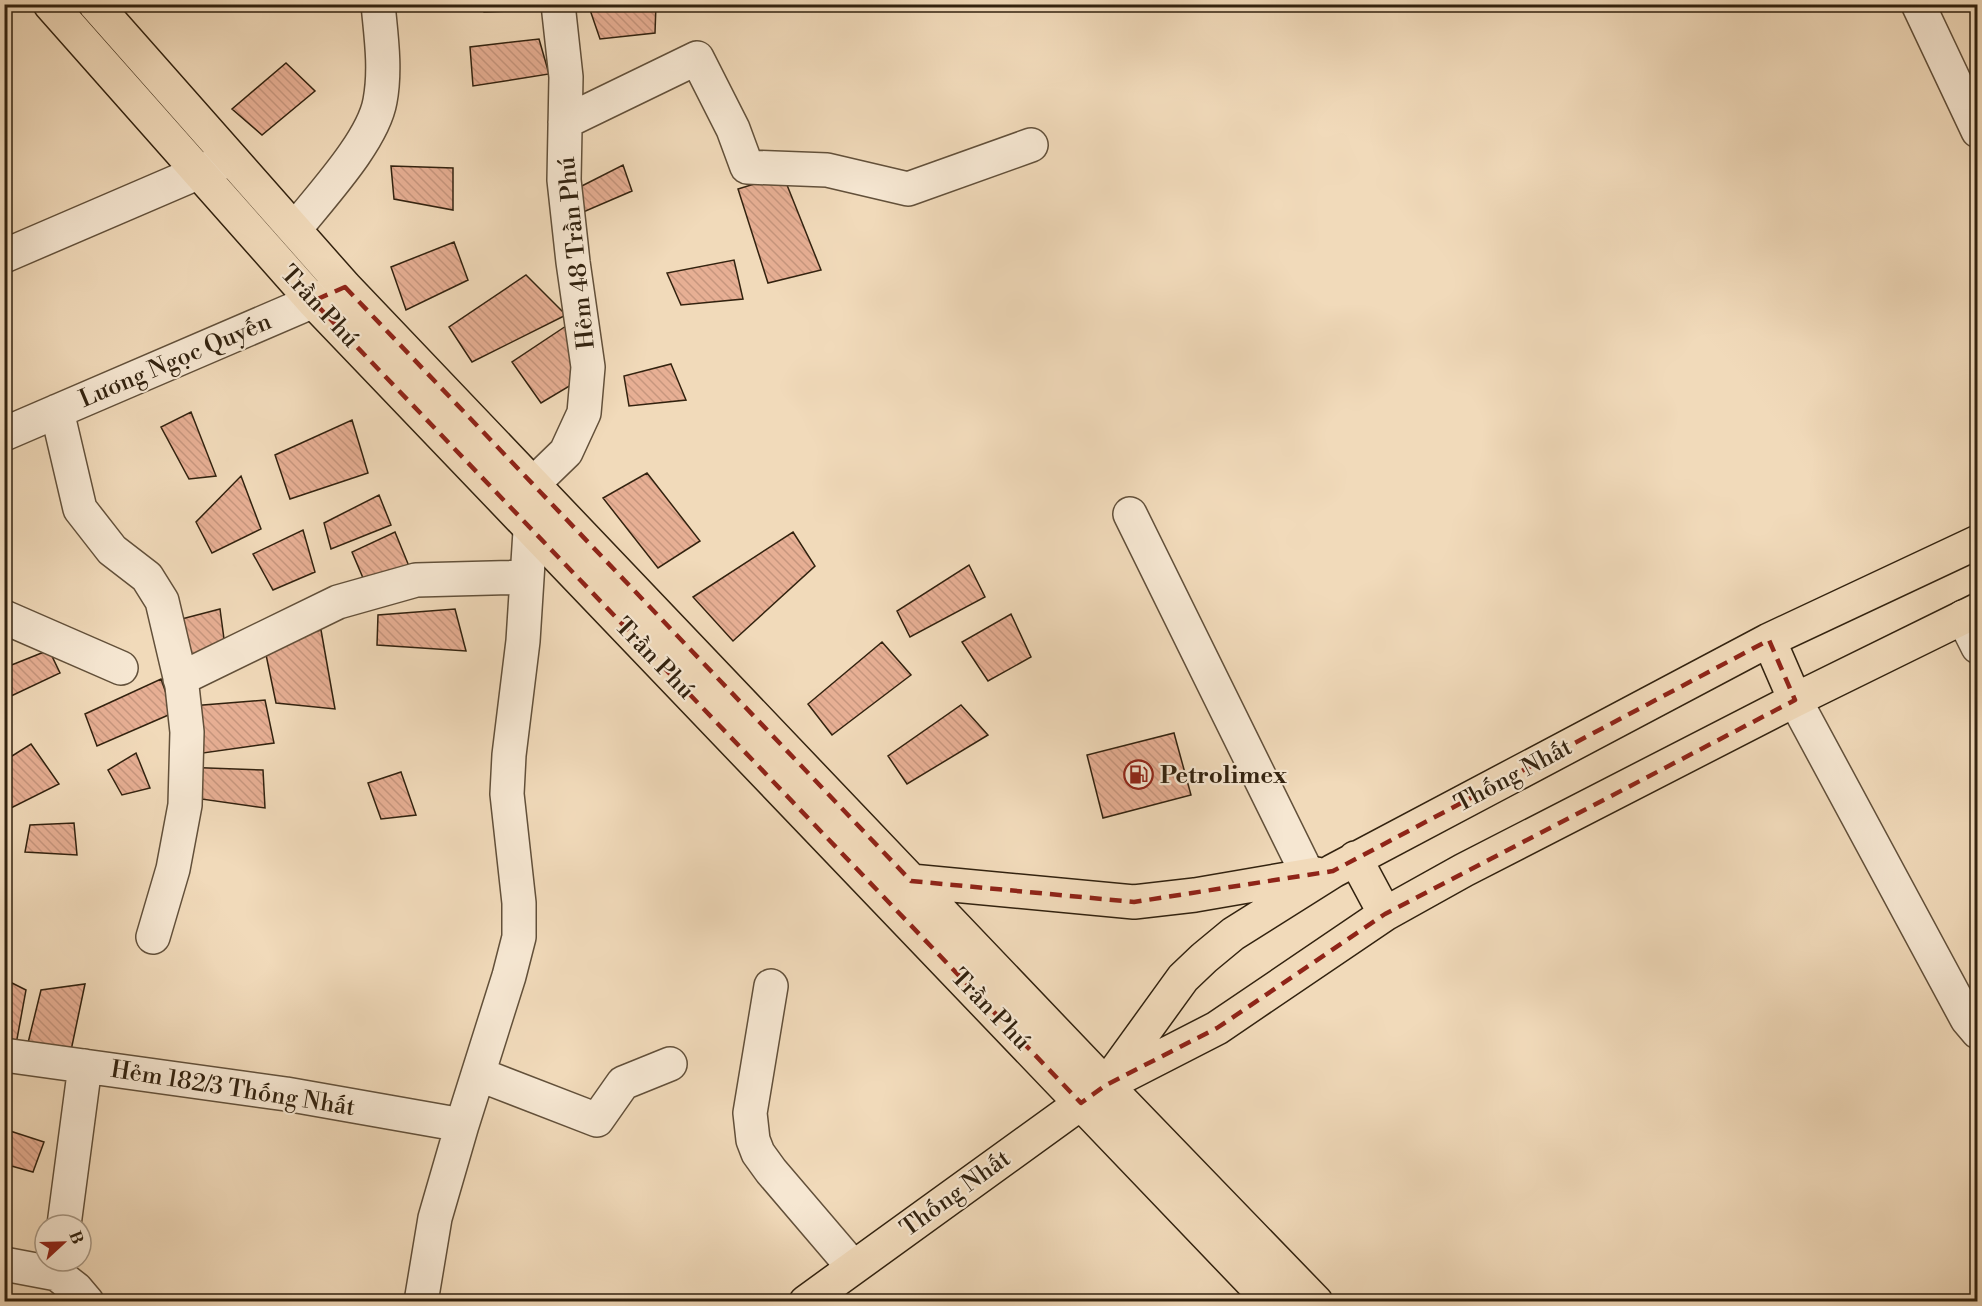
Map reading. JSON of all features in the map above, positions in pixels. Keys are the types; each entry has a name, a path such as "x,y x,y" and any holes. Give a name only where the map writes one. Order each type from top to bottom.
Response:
{"main road":[{"name":"Trần Phú","path":"50,4 313,301 530,528 1094,1094 1317,1302"},
{"name":"Trần Phú","path":"95,4 345,287 911,881 1271,1302"},
{"name":"Thống Nhất","path":"1094,1094 1183,978 1204,958 1233,934 1332,868 1769,640 1977,542"},
{"name":"Thống Nhất","path":"806,1302 1094,1094 1217,1028 1385,914 1464,870 1795,700 1970,614"},
{"path":"1769,640 1795,700"},
{"path":"911,881 1134,902 1195,895 1332,868 1385,914"}],"street":[{"path":"295,229 368,136 380,101 382,50 378,4"},
{"name":"Hẻm 48 Trần Phú","path":"532,484 566,452 584,413 588,367 564,180 566,77 558,4"},
{"path":"1918,4 1977,131"},
{"path":"565,122 697,58 733,129 747,167 827,170 908,189 1031,145"},
{"path":"4,256 232,158"},
{"name":"Lương Ngọc Quyến","path":"4,434 345,287"},
{"path":"57,411 80,509 112,550 147,577 162,600 180,679 187,732 185,805 173,869 153,937"},
{"path":"421,1302 435,1218 519,937 519,903 507,794 509,755 523,641 532,484"},
{"path":"1130,514 1332,868"},
{"path":"180,679 338,602 416,580 527,577"},
{"path":"1970,614 1977,647"},
{"path":"4,617 121,668"},
{"path":"1795,700 1967,1019 1977,1032"},
{"path":"771,986 750,1113 753,1140 758,1153 771,1171 853,1266"},
{"name":"Hẻm 182/3 Thống Nhất","path":"4,1055 286,1094 462,1125"},
{"path":"478,1074 597,1120 622,1083 670,1064"},
{"path":"66,1213 85,1066"},
{"path":"4,1264 33,1266"},
{"path":"62,1273 87,1302"}],"highlighted area":[{"path":"345,287 911,881 1134,902 1333,871 1769,640 1795,700 1385,914 1217,1028 1106,1085 1081,1103 313,301"}],"building":[{"path":"166,4 181,4 173,11"},
{"path":"480,4 535,4 536,10 484,12"},
{"path":"588,4 656,4 655,33 600,39"},
{"path":"539,39 549,74 473,86 470,47"},
{"path":"286,63 315,91 262,135 232,109"},
{"path":"623,165 632,191 574,216 568,193"},
{"path":"391,166 453,168 453,210 394,199"},
{"path":"783,175 821,270 768,283 738,189"},
{"path":"454,242 468,280 406,310 391,267"},
{"path":"734,260 743,299 681,305 667,273"},
{"path":"526,275 566,315 472,362 449,327"},
{"path":"566,326 588,375 541,403 512,362"},
{"path":"671,364 686,400 629,406 624,376"},
{"path":"191,412 216,476 189,479 161,427"},
{"path":"352,420 368,473 290,499 275,455"},
{"path":"647,473 700,541 658,568 603,498"},
{"path":"241,476 261,529 212,553 196,522"},
{"path":"379,495 391,525 331,549 324,523"},
{"path":"303,530 315,572 273,590 253,554"},
{"path":"395,532 413,576 369,592 352,552"},
{"path":"793,532 815,566 733,641 693,597"},
{"path":"969,565 985,597 910,637 897,611"},
{"path":"220,609 226,654 180,663 170,622"},
{"path":"455,609 466,651 377,645 378,615"},
{"path":"1011,614 1031,657 988,681 962,642"},
{"path":"321,630 335,709 276,703 264,645"},
{"path":"882,642 911,675 832,735 808,704"},
{"path":"49,650 60,673 9,697 4,689 4,668"},
{"path":"161,679 173,713 97,746 85,714"},
{"path":"265,700 274,743 196,754 191,706"},
{"path":"961,705 988,735 907,784 888,756"},
{"name":"Petrolimex","path":"1174,733 1191,795 1103,818 1087,755"},
{"path":"31,744 59,784 11,808 4,793 4,761"},
{"path":"136,753 150,788 122,795 108,770"},
{"path":"181,767 263,770 265,808 173,795"},
{"path":"401,772 416,815 381,819 368,783"},
{"path":"74,823 77,855 25,852 30,825"},
{"path":"6,980 26,990 15,1050 4,1046"},
{"path":"85,984 69,1060 26,1051 41,990"},
{"path":"4,1129 44,1142 33,1172 4,1164"}],"place":[{"name":"Petrolimex","path":"1139,775"}]}
